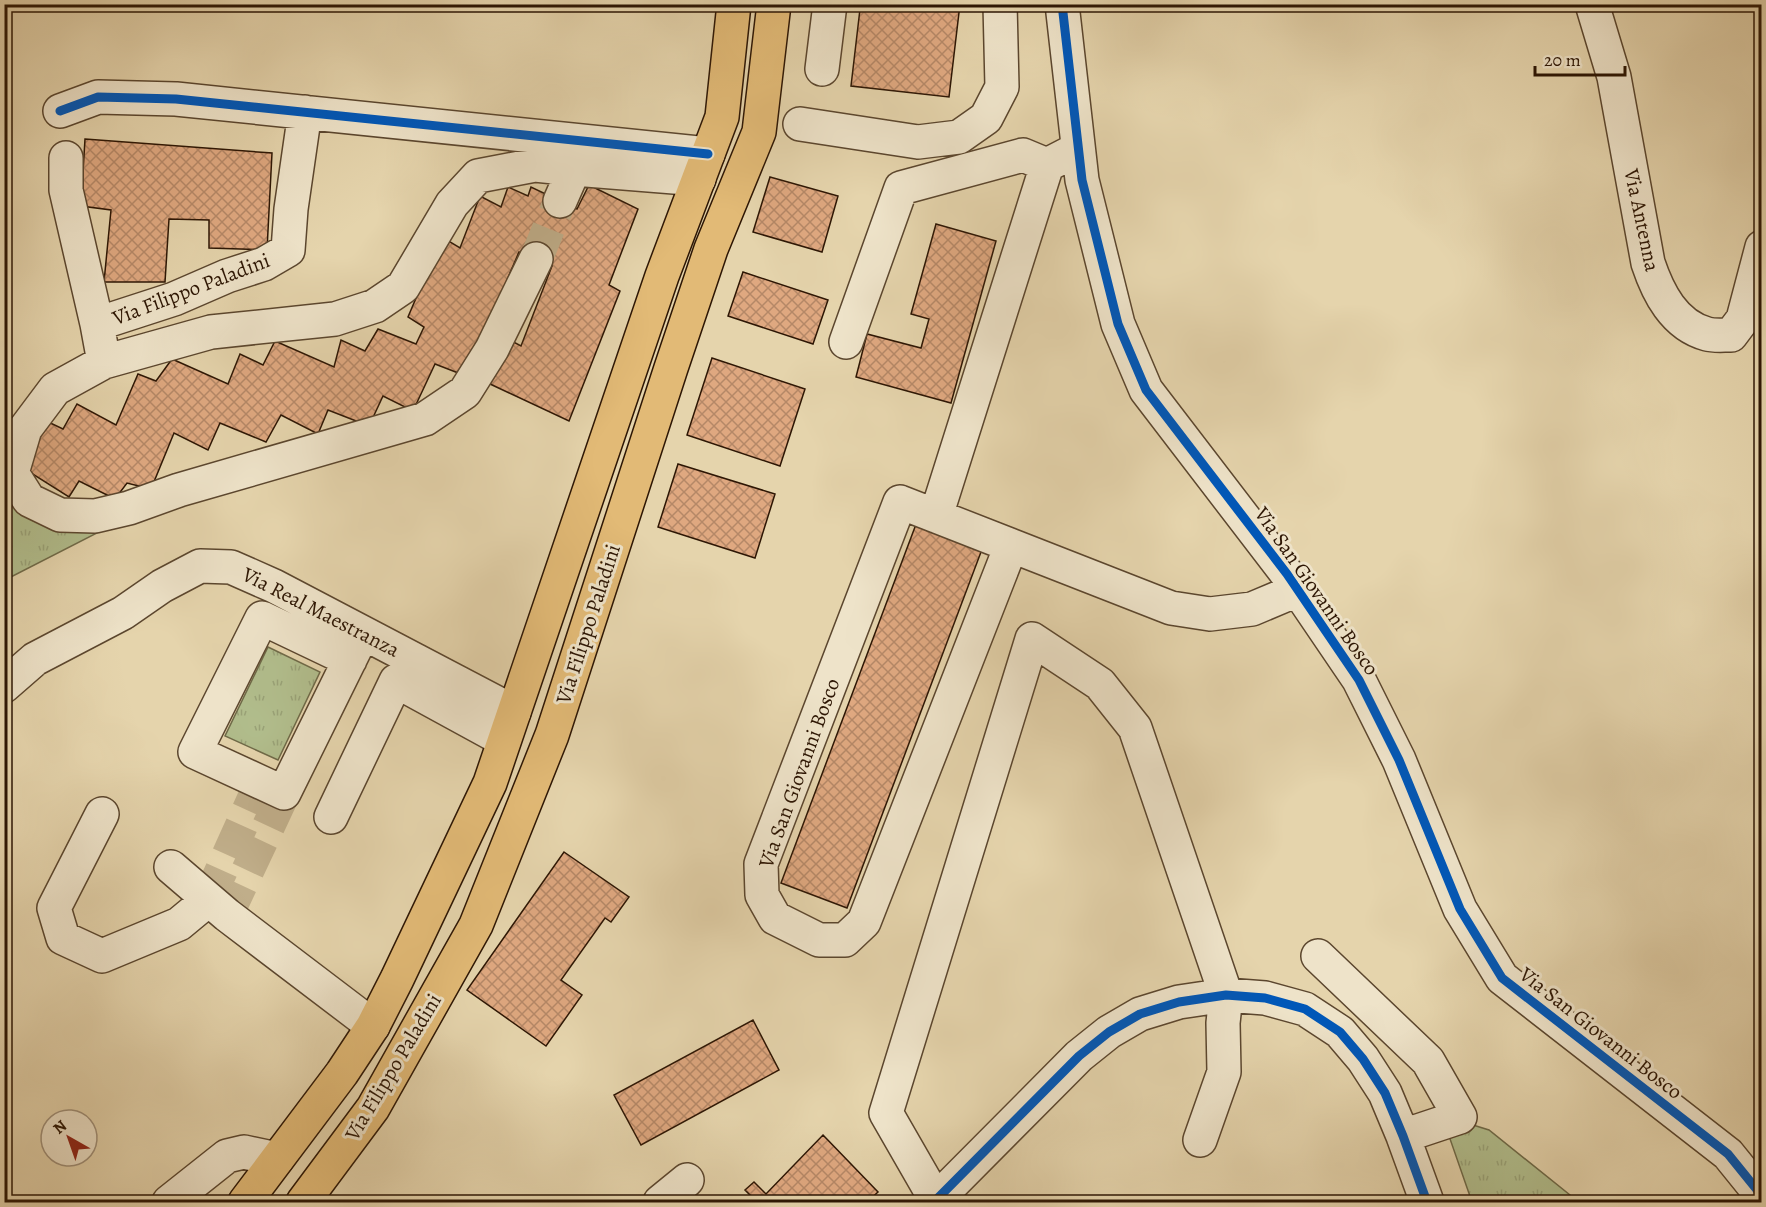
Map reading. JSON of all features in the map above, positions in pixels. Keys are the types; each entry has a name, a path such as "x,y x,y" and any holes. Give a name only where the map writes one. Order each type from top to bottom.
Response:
{"main road":[{"name":"Via Filippo Paladini","path":"245,1203 342,1073 373,1026 490,783 662,276 722,117 734,4"},
{"name":"Via Filippo Paladini","path":"303,1203 373,1108 476,925 552,735 708,259 759,132 774,4"}],"street":[{"path":"822,69 830,4"},
{"path":"800,124 918,142 959,137 986,118 1002,87 999,4"},
{"name":"Via San Giovanni Bosco","path":"1062,4 1082,180 1119,324 1146,390 1297,590 1359,680 1399,760 1460,909 1503,978 1728,1154 1761,1196"},
{"name":"Via Antenna","path":"1592,4 1614,77 1648,263 1655,283 1667,305 1687,326 1709,335 1731,335 1743,319 1761,248"},
{"path":"60,111 98,97 176,99 305,112 704,166"},
{"name":"Via Filippo Paladini","path":"97,324 174,299 227,276 264,264 288,250 291,209 305,112"},
{"path":"936,516 1047,165 1078,149"},
{"path":"846,342 901,188 1023,155 1047,165"},
{"name":"Via Filippo Paladini","path":"66,158 66,190 104,362"},
{"name":"Via Filippo Paladini","path":"536,259 492,349 465,392 425,419 179,490 129,508 95,516 60,515 29,500 12,473 25,429 55,389 104,362 211,332 335,319 375,306 403,287 452,204 478,176 535,165 574,169 704,166"},
{"path":"560,201 574,169"},
{"name":"Via San Giovanni Bosco","path":"1011,546 864,922 845,940 819,940 775,918 762,895 761,864 900,502 1171,608 1210,614 1252,609 1297,590"},
{"name":"Via Real Maestranza","path":"4,686 34,659 123,613 162,586 200,566 231,567 274,586 357,646 509,726"},
{"path":"262,618 357,646 284,793 195,752 262,618"},
{"path":"1200,1140 1224,1072 1223,1023 1226,995 1135,728 1100,684 1032,639 886,1113 935,1201 1079,1056 1109,1032 1140,1014 1179,1002 1226,995 1265,998 1305,1010 1340,1032 1363,1059 1385,1093 1427,1203"},
{"path":"331,817 396,681 509,726"},
{"path":"102,814 54,908 63,938 102,956 179,924 208,900"},
{"path":"171,867 208,900 373,1026"},
{"path":"1318,956 1428,1061 1460,1117 1403,1136"},
{"path":"169,1203 227,1156 244,1152 277,1159"},
{"path":"660,1203 687,1180"}],"green space":[{"path":"5,473 97,533 5,580"},
{"path":"268,647 320,672 278,760 225,736"},
{"path":"1473,1125 1489,1130 1570,1195 1575,1202 1472,1202 1449,1136"}],"building":[{"path":"839,4 960,4 949,97 851,86 860,9 839,7"},
{"path":"85,139 272,153 267,250 209,248 209,220 169,219 165,282 104,282 111,210 81,206"},
{"path":"770,177 838,196 822,252 753,232"},
{"path":"589,185 638,209 609,285 620,291 569,421 488,383 504,337 521,346 552,266 519,252 466,376 435,364 413,411 383,396 369,426 328,410 318,434 281,415 266,442 220,423 208,450 174,433 151,489 127,483 115,499 79,481 69,497 23,468 42,419 63,429 77,404 116,425 138,374 156,381 172,359 228,384 240,354 263,365 275,341 334,367 341,340 365,351 378,329 416,344 424,327 408,317 442,237 460,248 480,196 501,207 508,187 528,196 531,187 577,209"},
{"path":"936,224 996,241 951,403 856,377 867,334 921,348 929,319 911,314"},
{"path":"743,272 828,300 813,344 728,316"},
{"path":"712,358 805,389 780,466 687,435"},
{"path":"678,464 775,494 755,558 658,527"},
{"path":"918,519 984,544 847,908 781,883"},
{"path":"564,852 629,897 611,922 605,918 561,980 582,995 546,1046 467,990"},
{"path":"753,1020 779,1070 641,1145 614,1095"},
{"path":"823,1135 878,1192 867,1202 757,1202 745,1190 754,1182 766,1194"}],"tunnel":[{"path":"536,259 560,201"},
{"path":"208,900 261,782"},
{"path":"227,915 284,793"}],"cycle path":[{"path":"1062,4 1082,180 1118,324 1146,390 1287,574 1359,680 1399,760 1460,909 1502,978 1728,1154 1762,1196"},
{"path":"60,111 98,97 176,99 708,154"},
{"path":"934,1202 1079,1056 1109,1032 1140,1014 1179,1002 1226,995 1265,998 1305,1009 1340,1032 1363,1059 1385,1093 1427,1202"}]}
